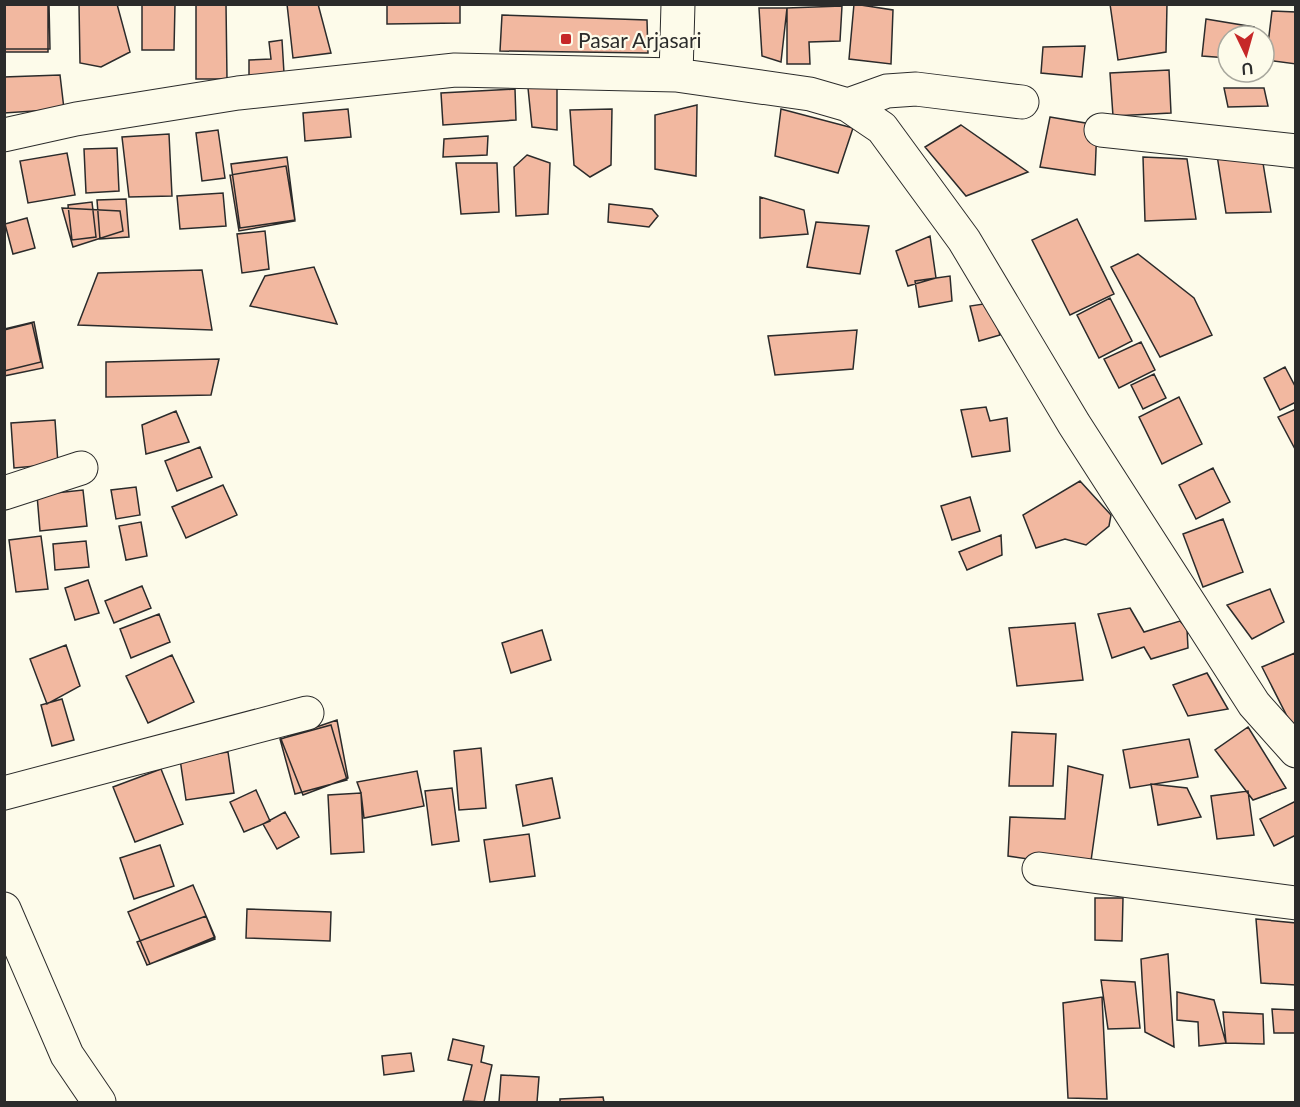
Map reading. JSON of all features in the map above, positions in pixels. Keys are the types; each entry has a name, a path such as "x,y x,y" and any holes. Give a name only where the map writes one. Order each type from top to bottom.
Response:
{"street":[{"path":"676,75 678,4"},
{"path":"4,135 76,119 238,93 455,70 676,75 810,94 848,105 882,128 964,240 1074,424 1254,704 1296,751"},
{"path":"848,105 887,91 916,89 1022,102"},
{"path":"1101,130 1296,151"},
{"path":"4,493 81,468"},
{"path":"4,794 307,713"},
{"path":"1039,869 1296,903"},
{"path":"4,909 67,1055 99,1102"}],"building":[{"path":"4,4 49,4 50,49 4,49"},
{"path":"4,4 48,4 48,52 4,52"},
{"path":"79,4 117,4 130,52 101,67 80,63"},
{"path":"142,4 175,4 174,50 142,50"},
{"path":"196,4 226,4 227,79 196,79"},
{"path":"287,4 318,4 331,53 293,58"},
{"path":"387,4 460,4 460,23 387,24"},
{"path":"854,4 893,10 891,64 849,59"},
{"path":"1110,4 1167,4 1166,52 1118,60"},
{"path":"842,6 840,41 809,42 810,64 787,64 787,8"},
{"path":"759,8 787,8 781,62 762,56"},
{"path":"1272,11 1296,12 1296,64 1276,61 1276,24 1270,24"},
{"path":"502,15 647,20 648,53 500,51"},
{"path":"1206,19 1236,24 1216,24 1216,57 1202,56"},
{"path":"282,40 284,73 249,77 249,60 271,59 269,42"},
{"path":"1085,46 1082,77 1041,73 1043,47"},
{"path":"1169,70 1171,113 1113,116 1110,73"},
{"path":"60,75 64,109 4,113 4,77"},
{"path":"528,88 557,88 557,130 532,127"},
{"path":"1224,88 1264,88 1268,106 1228,107"},
{"path":"515,89 516,120 443,125 441,93"},
{"path":"697,105 696,176 655,169 655,115"},
{"path":"348,109 351,137 305,141 303,113"},
{"path":"612,109 611,165 590,177 574,165 570,110"},
{"path":"781,109 853,128 838,173 775,156"},
{"path":"1050,117 1097,125 1095,175 1040,167"},
{"path":"961,125 1028,172 966,196 925,147"},
{"path":"218,130 225,178 202,181 196,133"},
{"path":"169,134 172,196 129,197 122,137"},
{"path":"488,136 487,155 443,157 444,139"},
{"path":"117,148 119,191 86,193 84,149"},
{"path":"67,153 75,195 28,203 20,161"},
{"path":"527,155 550,163 548,214 516,216 514,167"},
{"path":"1217,155 1262,157 1271,212 1226,213"},
{"path":"287,157 295,220 240,228 231,164"},
{"path":"1143,157 1187,159 1196,219 1145,221"},
{"path":"456,163 497,163 499,212 461,214"},
{"path":"286,166 295,221 239,231 230,175"},
{"path":"223,193 226,226 180,229 177,196"},
{"path":"760,197 804,210 808,234 760,238"},
{"path":"126,199 129,237 100,239 97,200"},
{"path":"92,202 96,237 72,240 68,205"},
{"path":"609,204 652,209 658,216 649,227 608,222"},
{"path":"62,208 120,211 123,231 73,247"},
{"path":"27,218 35,248 13,254 5,224"},
{"path":"1077,219 1114,294 1070,315 1032,240"},
{"path":"816,222 869,226 860,274 807,267"},
{"path":"265,231 269,269 242,273 237,234"},
{"path":"930,236 936,278 908,286 896,251"},
{"path":"1138,254 1194,298 1212,335 1160,357 1111,267"},
{"path":"314,267 337,324 250,306 265,276"},
{"path":"202,270 212,330 78,325 98,273"},
{"path":"950,276 952,301 919,307 915,281"},
{"path":"1110,298 1132,341 1099,358 1077,315"},
{"path":"990,303 1000,335 979,341 970,306"},
{"path":"34,322 43,368 4,376 4,329"},
{"path":"32,323 41,362 4,371 4,330"},
{"path":"857,330 853,369 775,375 768,336"},
{"path":"1141,342 1155,370 1119,388 1104,359"},
{"path":"219,359 211,395 106,397 106,362"},
{"path":"1285,367 1296,388 1296,402 1280,410 1264,378"},
{"path":"1154,374 1166,398 1143,409 1131,385"},
{"path":"1179,397 1202,444 1162,464 1139,417"},
{"path":"986,407 990,421 1007,418 1010,451 972,457 961,410"},
{"path":"1296,409 1296,451 1278,417"},
{"path":"176,411 189,442 146,454 142,425"},
{"path":"55,420 58,464 14,468 11,423"},
{"path":"200,447 212,477 177,491 165,461"},
{"path":"1213,468 1230,502 1196,519 1179,485"},
{"path":"1080,481 1111,515 1109,526 1086,545 1065,539 1036,548 1023,515"},
{"path":"223,485 237,515 186,538 172,507"},
{"path":"136,487 140,515 116,519 111,490"},
{"path":"83,490 87,526 40,531 37,495"},
{"path":"970,497 980,531 952,540 941,506"},
{"path":"1223,519 1243,572 1203,587 1183,534"},
{"path":"141,522 147,556 126,560 119,526"},
{"path":"1001,535 1002,555 967,570 959,552"},
{"path":"41,536 48,589 16,592 9,540"},
{"path":"86,541 89,567 55,570 53,544"},
{"path":"88,580 99,613 75,620 65,588"},
{"path":"142,586 151,608 114,623 105,601"},
{"path":"1270,589 1284,622 1252,639 1227,605"},
{"path":"1130,608 1144,632 1180,621 1187,629 1188,648 1151,659 1144,647 1112,658 1098,614"},
{"path":"159,614 170,642 131,658 120,629"},
{"path":"1075,623 1083,680 1017,686 1009,628"},
{"path":"542,630 551,660 511,673 502,643"},
{"path":"66,645 80,686 47,704 30,659"},
{"path":"1295,653 1296,723 1292,726 1262,667"},
{"path":"172,655 194,702 148,723 126,676"},
{"path":"1207,673 1228,709 1188,716 1173,685"},
{"path":"62,699 74,740 52,746 41,705"},
{"path":"337,720 348,778 303,795 281,739"},
{"path":"331,725 347,780 295,794 280,739"},
{"path":"1248,727 1286,788 1253,800 1215,750"},
{"path":"1012,732 1056,734 1053,786 1009,786"},
{"path":"1189,739 1198,777 1130,788 1123,750"},
{"path":"481,748 486,808 459,810 454,751"},
{"path":"228,752 234,793 186,800 180,759"},
{"path":"1068,766 1103,775 1090,868 1008,856 1010,817 1065,819"},
{"path":"161,769 183,824 135,842 113,787"},
{"path":"417,771 424,806 364,818 361,793 357,782"},
{"path":"552,778 560,818 523,826 516,785"},
{"path":"1151,784 1187,788 1201,817 1158,825"},
{"path":"452,788 459,841 432,845 425,791"},
{"path":"256,790 270,821 244,832 230,802"},
{"path":"1248,791 1254,835 1217,839 1211,796"},
{"path":"361,793 364,852 331,854 328,795"},
{"path":"1296,801 1296,835 1274,846 1260,819"},
{"path":"285,812 299,837 277,849 263,824"},
{"path":"529,834 535,876 490,882 484,840"},
{"path":"160,845 174,886 134,899 120,858"},
{"path":"193,885 215,937 150,964 128,912"},
{"path":"1095,898 1123,898 1122,941 1095,940"},
{"path":"247,909 331,912 330,941 246,938"},
{"path":"206,916 215,939 147,965 137,942"},
{"path":"1256,919 1296,923 1296,985 1261,983"},
{"path":"1168,954 1174,1047 1145,1032 1141,959"},
{"path":"1101,980 1135,982 1140,1028 1108,1029"},
{"path":"1177,992 1214,1000 1226,1043 1199,1046 1198,1022 1177,1020"},
{"path":"1102,997 1107,1099 1068,1098 1063,1003"},
{"path":"1272,1009 1296,1010 1296,1033 1274,1033"},
{"path":"1223,1012 1263,1014 1264,1044 1226,1043"},
{"path":"453,1039 484,1046 481,1062 492,1065 484,1102 463,1101 472,1065 448,1060"},
{"path":"411,1053 414,1071 384,1075 382,1056"},
{"path":"501,1075 539,1077 537,1102 499,1102"},
{"path":"603,1097 604,1102 560,1102 560,1099"}],"place":[{"name":"Pasar Arjasari","path":"566,39"}]}
